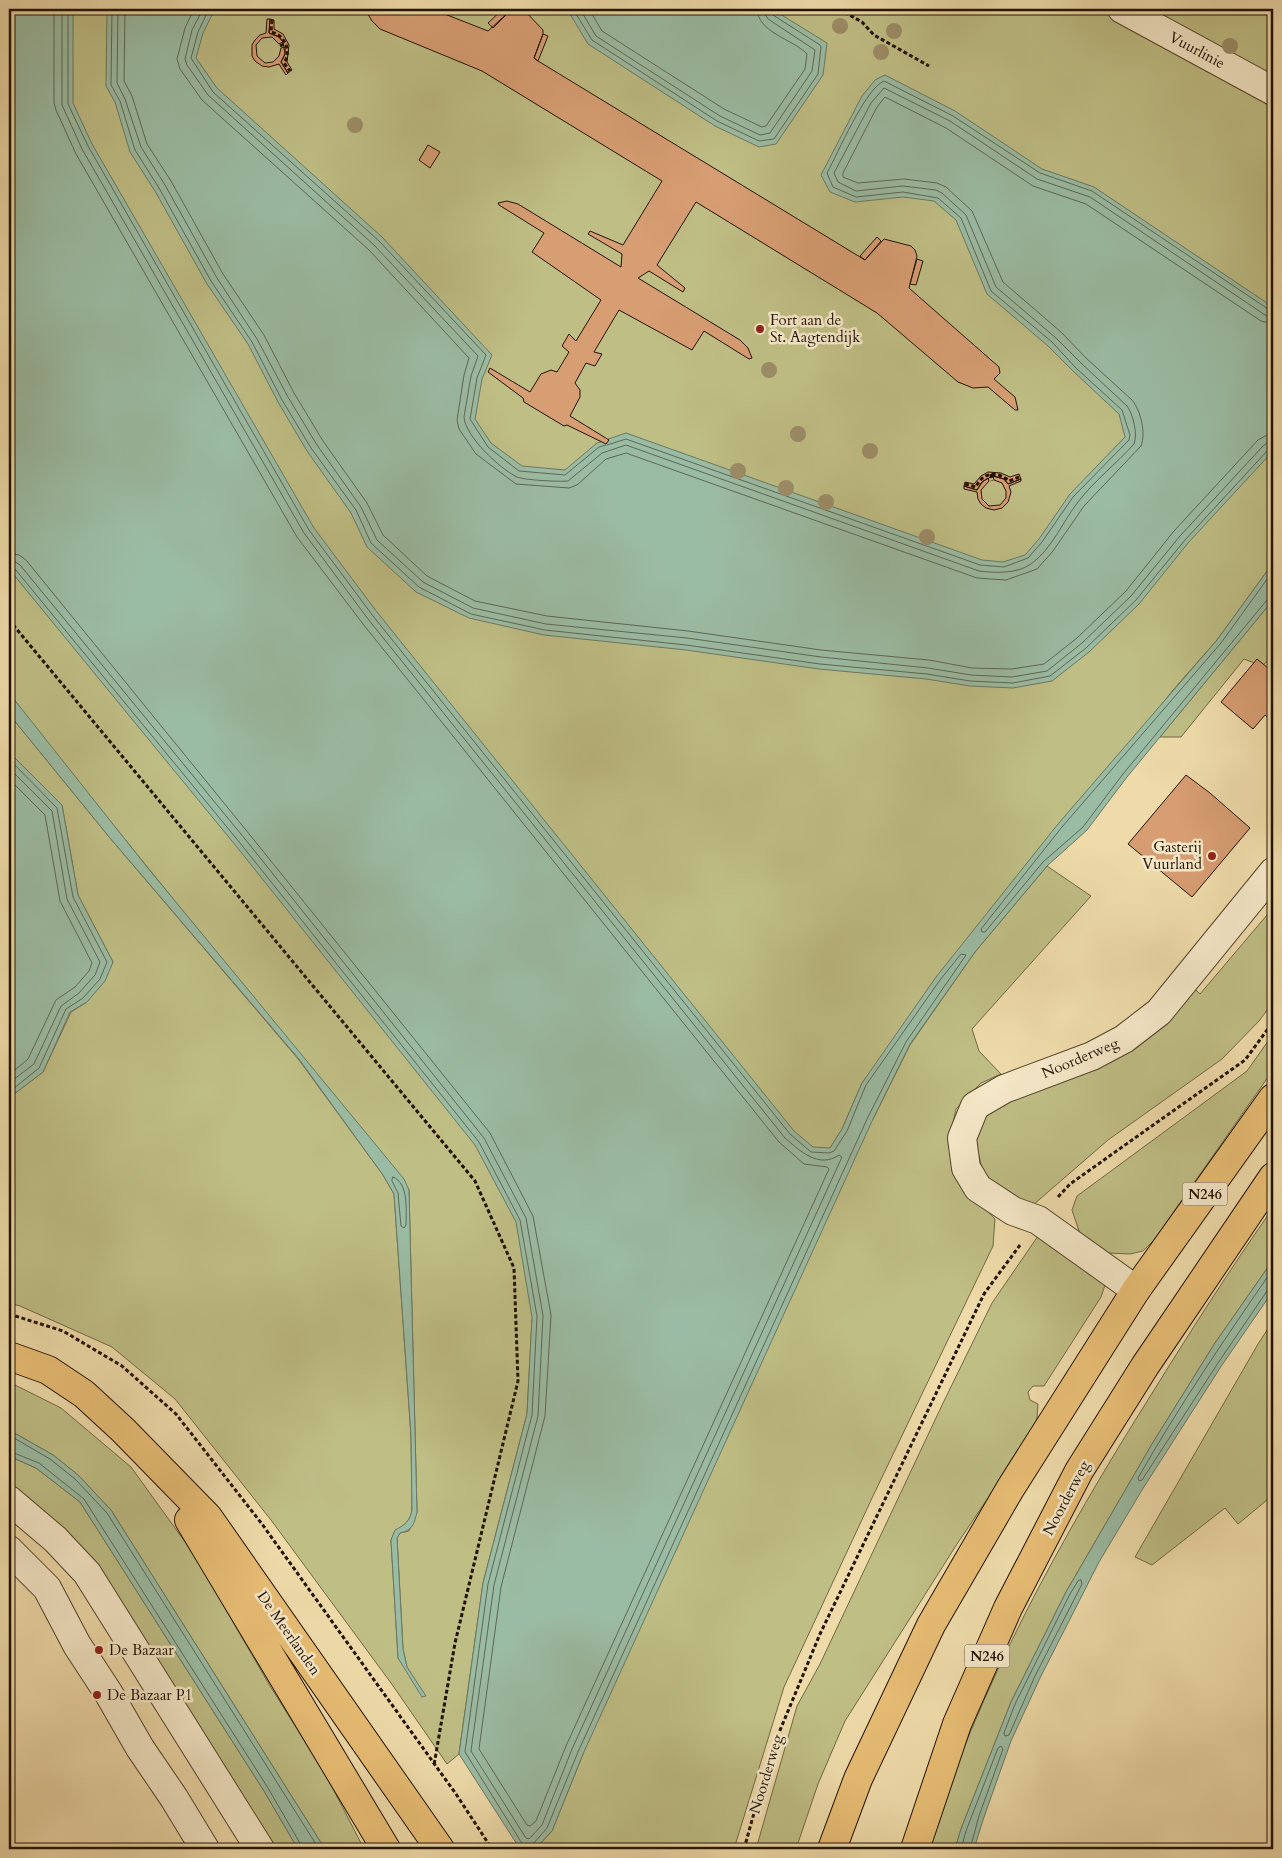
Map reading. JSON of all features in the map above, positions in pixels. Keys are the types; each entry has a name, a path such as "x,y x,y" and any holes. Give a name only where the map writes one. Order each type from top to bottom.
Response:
{"main road":[{"name":"N246","path":"832,1849 858,1778 932,1625 1010,1489 1136,1290 1273,1098"},
{"name":"Noorderweg","path":"915,1849 961,1716 1008,1608 1079,1472 1145,1366 1273,1177"},
{"name":"De Meerlanden","path":"9,1356 48,1370 84,1394 123,1430 208,1517 440,1849"},
{"name":"De Meerlanden","path":"123,1430 190,1522 386,1849"}],"street":[{"name":"Vuurlinie","path":"1122,9 1273,91"},
{"name":"Noorderweg","path":"1136,1290 1038,1220 1013,1211 978,1188 966,1168 962,1138 975,1106 1004,1090 1092,1056 1124,1039 1159,1012 1273,872"},
{"path":"9,1500 55,1540 87,1573 260,1849"},
{"path":"9,1550 47,1588 77,1645 205,1849"}],"path":[{"path":"839,9 862,22 874,36 929,66"},
{"path":"272,20 271,32 282,37 286,44 287,55 284,63 290,71"},
{"path":"991,474 992,481"},
{"path":"965,484 976,487 981,480 991,474 1002,476 1010,481 1019,477"},
{"path":"9,620 474,1180 514,1268 518,1381 455,1643 434,1765 492,1849"},
{"name":"Noorderweg","path":"744,1849 771,1752 820,1634 984,1294 1038,1220 1070,1184 1245,1060 1273,1022"}],"shaded area":[{"path":"9,9 1273,9 1273,563 1217,640 1173,690 862,1083 842,1129 830,1148 873,1119 910,1045 975,952 1047,866 1091,896 972,1029 979,1051 1001,1074 981,1083 956,1109 949,1141 963,1185 995,1219 993,1246 784,1687 734,1849 535,1849 552,1831 583,1754 532,1320 527,1414 483,1583 459,1754 447,1764 391,1683 271,1520 175,1399 112,1347 20,1306 9,1303 9,1095 14,1094 43,1072 71,1012 87,1002 113,962 78,895 62,805 9,752 9,714 110,838 299,1060 383,1175 394,1194 411,1435 412,1510 408,1520 395,1531 391,1540 398,1657 425,1696 407,1667 403,1649 397,1538 400,1533 409,1531 417,1512 409,1190 38,732 9,693"},
{"path":"1273,600 1273,656 1262,666 1244,659 1181,737 1160,737"},
{"path":"1273,908 1273,1002 1259,1021 1222,1059 1108,1140 1033,1205 1005,1193 983,1172 975,1140 983,1117 1191,985 1200,994"},
{"path":"1273,1034 1273,1070 1154,1240 1143,1251 1130,1254 1109,1253 1080,1234 1072,1210 1077,1196 1247,1071"},
{"path":"1273,1208 1273,1260 1215,1343 1152,1444 1066,1592 1011,1702 961,1829 955,1849 928,1849 948,1789 971,1730 1024,1615 1054,1559 1085,1503 1166,1371"},
{"path":"1038,1236 1101,1275 1105,1285 1101,1297 1044,1386 1033,1386 1028,1392 1030,1400 1038,1404 1037,1418 1033,1431 957,1544 845,1721 818,1784 796,1849 756,1849 797,1706 820,1664 992,1303"},
{"path":"1273,1321 1273,1495 1238,1524 1225,1508 1152,1565 1135,1557 1258,1344"},
{"path":"9,1382 61,1408 131,1467 193,1553 270,1686 325,1773 364,1849 325,1849 111,1510 78,1475 53,1455 9,1430"},
{"path":"9,1456 36,1468 80,1502 264,1791 298,1849 267,1849 171,1690 9,1490"}],"water":[{"path":"9,9 73,9 73,103 92,144 314,528 377,612 794,1131 813,1147 830,1148 842,1129 862,1083 936,977 1058,824 1217,640 1273,563 1273,600 1127,777 1087,830 1047,866 975,952 910,1044 873,1119 583,1754 552,1831 535,1849 520,1849 459,1754 483,1583 527,1414 532,1317 516,1222 475,1145 236,846 9,569"},
{"path":"107,9 215,9 203,33 196,58 217,88 382,237 492,355 482,379 475,419 491,443 522,466 565,470 597,443 626,433 982,560 1003,562 1025,555 1039,539 1070,494 1125,437 1119,414 1048,346 987,294 956,220 934,201 903,197 855,202 830,192 821,175 862,96 875,80 885,75 955,111 1042,169 1094,187 1273,307 1273,451 1188,543 1139,604 1089,652 1052,681 1013,688 970,686 926,679 819,669 686,650 544,635 469,618 416,592 367,547 351,513 307,451 278,402 248,344 207,284 155,191 130,152 115,102 106,86"},
{"path":"567,9 772,9 827,43 823,75 776,144 759,147 715,126 588,44"},
{"path":"9,693 147,867 404,1179 409,1190 417,1512 412,1526 400,1533 397,1538 403,1649 407,1667 426,1696 422,1697 398,1658 391,1540 395,1530 408,1520 412,1510 411,1435 394,1194 383,1175 299,1059 110,838 9,714"},
{"path":"9,752 62,805 78,895 113,962 105,981 87,1002 70,1012 43,1072 14,1094 9,1095"},
{"path":"1273,1260 1273,1291 1222,1365 1142,1490 1099,1562 1040,1678 1011,1741 974,1849 955,1849 961,1829 1011,1702 1066,1592 1152,1444 1215,1343"},
{"path":"9,1430 53,1455 78,1475 111,1510 325,1849 298,1849 264,1791 80,1502 36,1468 9,1456"}],"building":[{"path":"365,9 432,9 488,31 512,9 523,9 543,30 534,58 538,61 865,260 884,239 911,246 917,256 909,288 999,367 1000,373 994,379 1015,397 1018,410 1015,410 988,387 973,388 958,382 877,313 696,202 657,265 685,288 683,292 649,271 638,278 740,340 748,348 752,358 749,359 704,331 692,350 619,310 594,352 602,354 595,366 586,363 575,383 580,390 580,397 570,416 609,440 606,444 567,425 564,426 524,402 523,398 488,372 490,368 530,392 541,374 551,370 557,372 569,352 562,346 569,334 576,341 601,300 532,252 544,233 498,203 507,201 518,204 621,267 622,254 588,234 590,231 623,245 662,181 482,71 380,29 372,21"},
{"path":"503,9 509,9 510,11 493,28 488,23"},
{"path":"267,19 270,19 269,33 279,37 283,42 279,44 272,37 262,38 256,45 257,56 265,63 273,62 279,56 281,48 285,47 285,54 281,62 288,73 286,75 279,64 269,67 262,66 252,56 252,45 255,40 260,35 266,33"},
{"path":"270,19 274,20 274,29 283,34 289,45 287,62 292,70 288,73 281,62 285,54 283,42 279,37 269,33"},
{"path":"543,34 548,36 538,61 534,58"},
{"path":"428,145 440,152 430,168 419,160"},
{"path":"877,237 881,241 865,260 860,256"},
{"path":"917,259 923,261 916,285 910,284"},
{"path":"988,472 1001,473 1010,477 1019,474 1021,479 1008,484 1004,479 993,476 983,481 977,490 964,486 965,482 974,484 981,476"},
{"path":"993,476 1004,479 1008,484 1021,479 1021,481 1009,486 1011,492 1008,502 1002,508 994,510 986,508 981,504 977,492 964,489 964,486 977,490 981,483 988,478 989,481 981,490 982,499 989,506 1000,505 1006,498 1006,491 1002,483 994,480"},
{"path":"1257,659 1273,672 1273,722 1265,715 1253,729 1221,702"},
{"path":"1186,775 1250,828 1192,897 1128,844"}],"place":[{"name":"Fort aan de St. Aagtendijk","path":"760,329"},
{"name":"Gasterij Vuurland","path":"1212,856"},
{"name":"De Bazaar","path":"99,1650"},
{"name":"De Bazaar P1","path":"97,1695"}]}
